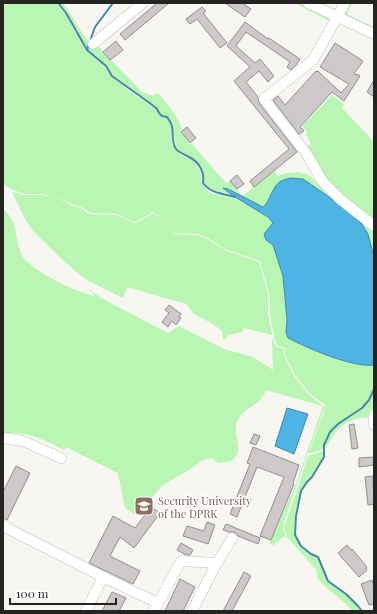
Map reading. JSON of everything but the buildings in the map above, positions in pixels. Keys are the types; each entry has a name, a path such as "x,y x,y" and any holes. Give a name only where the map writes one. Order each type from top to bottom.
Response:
{"street":[{"path":"93,44 142,3"},
{"path":"308,3 374,34"},
{"path":"345,3 313,60 264,98 306,153 323,182 340,199 374,226"},
{"path":"374,415 374,425"},
{"path":"3,438 23,441 61,458"},
{"path":"3,526 103,577 156,607 181,560 217,563"},
{"path":"192,611 232,538"},
{"path":"86,611 103,577"}],"green space":[{"path":"3,3 56,3 65,14 86,51 106,68 112,77 156,110 158,114 167,118 170,122 172,144 175,150 181,155 192,160 200,170 202,184 206,190 211,193 233,198 246,204 268,217 273,223 268,230 266,240 273,245 283,276 287,320 286,332 299,344 316,351 358,364 374,365 375,378 373,390 368,399 362,406 331,431 326,439 323,449 308,454 326,407 310,394 295,375 285,355 285,348 277,345 275,341 270,314 269,294 260,261 227,250 208,238 197,234 173,233 153,212 138,221 133,222 117,214 91,213 69,202 43,194 25,194 13,190 3,184"},
{"path":"59,3 63,3 89,43 87,49 66,12"},
{"path":"295,3 300,3 328,18 329,21"},
{"path":"350,3 352,3 347,13 348,15 374,27 374,30 345,16 344,14"},
{"path":"90,43 96,44 142,92 153,96 158,93 175,115 182,129 180,132 190,145 192,144 226,183 230,181 241,195 244,195 274,170 278,176 286,173 298,172 309,175 324,190 371,225 374,232 374,257 368,234 267,201 266,205 263,207 228,189 224,189 232,195 213,190 207,186 204,183 204,175 199,164 176,147 172,121 167,116 159,113 157,109 147,100 113,75 106,66 88,50"},
{"path":"332,95 344,104 342,108 374,142 374,224 333,190 307,147 311,144 306,134 307,132 302,126"},
{"path":"12,192 25,195 43,195 53,197 69,203 72,206 81,208 87,213 117,215 133,223 139,222 153,213 166,224 173,234 197,235 227,251 259,262 268,294 268,314 272,335 244,328 242,332 228,335 225,340 223,339 222,331 213,324 194,314 186,304 127,287 123,298 85,279 34,232 26,221"},
{"path":"3,210 6,211 14,224 18,246 23,257 36,269 56,281 78,291 95,296 88,289 103,299 168,333 179,326 224,349 253,357 273,370 272,337 276,346 284,349 284,355 294,376 309,395 325,407 284,522 283,528 286,537 283,537 274,545 269,544 295,486 323,406 266,390 260,400 243,413 237,422 236,430 238,453 232,461 218,463 212,458 203,460 163,485 141,509 134,514 125,508 118,473 66,447 64,450 42,439 19,433 3,434"},
{"path":"374,391 374,406 370,417 353,420 344,424 324,448 326,440 334,428 364,407"},
{"path":"323,451 323,456 319,466 300,493 295,514 296,536 299,543 309,554 318,558 327,581 346,595 358,606 361,611 353,611 318,579 316,569 287,537 284,528 308,456"}],"water":[{"path":"290,178 303,179 342,206 361,223 368,234 374,257 374,365 354,363 330,356 288,338 286,332 287,320 283,276 273,245 266,240 264,234 273,223 268,217 223,188 228,189 263,207 275,187 281,181"},
{"path":"287,408 308,414 294,454 275,446"}],"waterway":[{"path":"58,3 66,13 87,50 106,66 112,76 151,104 162,116 167,117 172,125 173,141 176,149 193,159 198,165 202,171 203,183 209,189 218,193 235,197"},
{"path":"87,50 95,27 113,3"},
{"path":"362,611 346,594 328,581 318,557 311,554 301,546 295,535 296,516 301,491 312,477 324,457 324,445 330,432 338,424 362,408 369,400 374,389"}],"place":[{"name":"Security University of the DPRK","path":"144,506"}]}
